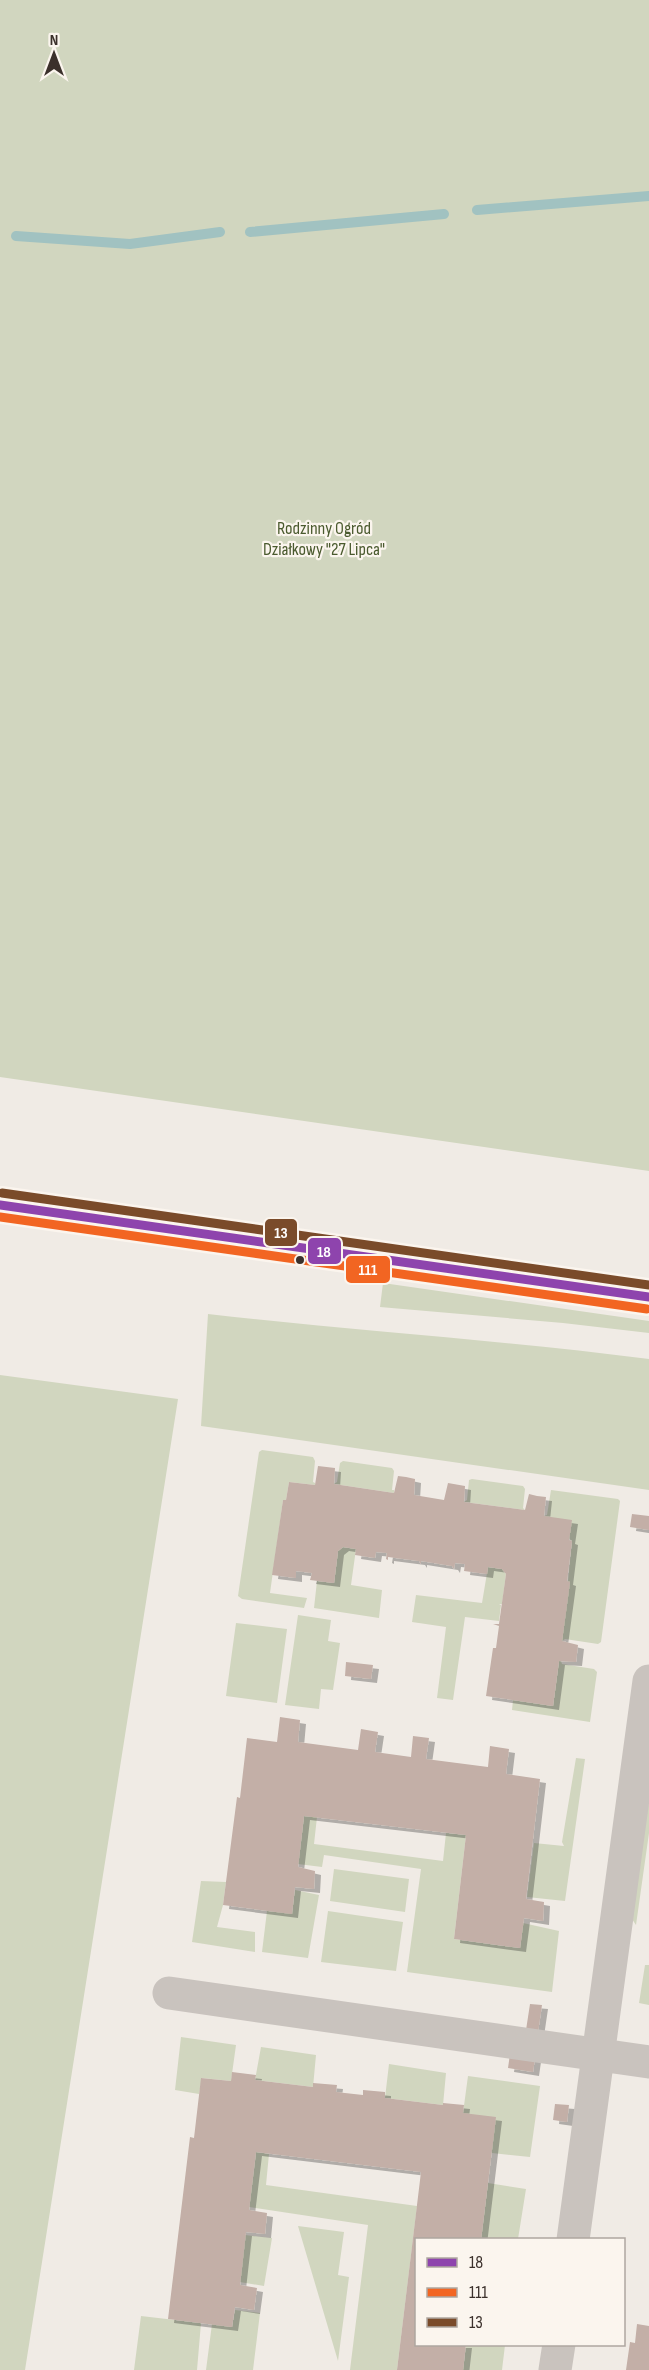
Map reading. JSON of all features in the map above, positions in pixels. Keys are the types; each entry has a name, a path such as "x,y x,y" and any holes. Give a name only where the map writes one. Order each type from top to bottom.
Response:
{"street":[{"path":"0,1205 649,1297"},
{"path":"573,2238 649,1681"},
{"path":"169,1993 649,2062"},
{"path":"555,2370 558,2346"}],"green space":[{"name":"Rodzinny Ogród Działkowy \"27 Lipca\"","path":"0,0 649,0 649,1171 0,1077"},
{"path":"383,1283 649,1321 649,1333 380,1307"},
{"path":"208,1314 649,1359 649,1490 201,1426"},
{"path":"0,1375 178,1399 25,2370 0,2370"},
{"path":"262,1450 313,1457 315,1461 313,1482 315,1485 289,1482 286,1500 283,1500 270,1593 307,1598 304,1608 242,1599 238,1596 259,1452"},
{"path":"343,1461 392,1468 394,1493 334,1484 337,1482 340,1463"},
{"path":"469,1480 523,1486 525,1489 523,1508 525,1510 464,1502 467,1500"},
{"path":"551,1490 620,1501 601,1642 598,1644 565,1639 562,1641 572,1541 544,1516 547,1515"},
{"path":"343,1547 356,1549 351,1585 382,1590 379,1618 314,1608 317,1581 334,1583 338,1551"},
{"path":"488,1567 502,1569 506,1574 502,1604 499,1604 501,1605 499,1621 465,1617 453,1700 437,1698 446,1627 412,1622 416,1595 482,1603"},
{"path":"298,1615 331,1620 328,1641 340,1643 333,1690 321,1689 319,1709 285,1705"},
{"path":"236,1623 287,1629 277,1703 226,1696"},
{"path":"559,1661 562,1664 594,1669 597,1672 590,1722 512,1710 513,1700 553,1706"},
{"path":"576,1758 585,1759 565,1901 527,1897 534,1843 564,1846 562,1842"},
{"path":"649,1799 649,1833 636,1925 632,1919"},
{"path":"304,1816 317,1817 314,1844 443,1861 446,1833 466,1835 454,1939 520,1948 523,1923 559,1931 552,1992 407,1972 421,1869 324,1855 322,1867 298,1864"},
{"path":"334,1869 409,1879 405,1912 330,1901"},
{"path":"201,1881 226,1882 217,1927 255,1932 255,1952 192,1942"},
{"path":"295,1890 319,1895 308,1958 262,1952 267,1911 292,1913"},
{"path":"328,1911 403,1922 396,1971 321,1962"},
{"path":"645,1965 649,1965 649,2005 639,2003"},
{"path":"181,2037 236,2045 231,2081 202,2078 199,2094 175,2090"},
{"path":"261,2047 316,2055 313,2087 255,2080"},
{"path":"389,2064 446,2073 443,2105 385,2098"},
{"path":"468,2076 540,2086 530,2157 492,2153 463,2113"},
{"path":"256,2152 269,2154 266,2185 417,2206 397,2370 350,2370 368,2225 249,2207"},
{"path":"488,2183 526,2189 518,2238 481,2238"},
{"path":"298,2226 344,2232 338,2275 349,2277 338,2361"},
{"path":"245,2235 272,2238 264,2286 240,2282"},
{"path":"235,2310 260,2313 253,2370 206,2370 212,2324 232,2327"},
{"path":"141,2316 201,2323 197,2370 134,2370"},
{"path":"466,2346 505,2346 502,2370 463,2370"}],"building":[{"path":"318,1466 335,1468 334,1484 394,1493 398,1476 406,1477 415,1479 414,1495 444,1500 448,1483 465,1486 464,1502 525,1510 529,1494 546,1497 544,1516 572,1520 567,1581 570,1582 562,1641 578,1645 576,1662 559,1661 553,1706 486,1696 493,1648 496,1648 499,1626 493,1624 499,1624 506,1574 502,1569 488,1567 487,1574 464,1571 465,1564 455,1563 454,1569 452,1566 421,1561 421,1564 419,1561 388,1557 388,1560 386,1559 387,1553 376,1552 375,1558 355,1555 356,1549 343,1547 338,1551 334,1583 310,1580 312,1573 296,1571 296,1578 272,1575 283,1500 286,1500 289,1482 315,1485"},
{"path":"632,1514 649,1516 649,1530 630,1527"},
{"path":"346,1662 373,1665 371,1679 345,1676"},
{"path":"280,1717 300,1720 298,1742 358,1750 361,1729 378,1732 375,1752 411,1757 413,1736 429,1738 426,1759 488,1767 490,1746 509,1749 506,1774 540,1779 526,1899 544,1902 543,1921 524,1918 520,1948 454,1939 466,1835 304,1816 298,1867 315,1871 314,1889 295,1887 292,1914 223,1905 247,1738 277,1742"},
{"path":"530,2004 542,2005 538,2032 526,2030"},
{"path":"510,2054 535,2058 533,2072 508,2068"},
{"path":"232,2072 256,2075 255,2080 313,2087 313,2083 337,2085 336,2092 363,2095 363,2090 385,2092 385,2098 443,2105 443,2103 464,2105 463,2113 496,2117 481,2238 415,2238 415,2346 466,2346 463,2370 397,2370 421,2172 256,2152 249,2210 267,2213 265,2234 246,2232 240,2285 257,2288 254,2310 235,2307 232,2327 168,2319 190,2137 194,2138 201,2078 231,2081"},
{"path":"555,2104 569,2105 567,2122 553,2120"},
{"path":"637,2324 649,2326 649,2370 626,2370 630,2342 635,2343"}],"waterway":[{"path":"477,210 649,196"},
{"path":"250,232 444,214"},
{"path":"16,236 130,244 220,232"}],"transit line":[{"name":"13","path":"2,1193 649,1285"},
{"name":"18","path":"0,1205 649,1297"},
{"name":"111","path":"0,1217 647,1309"}]}
